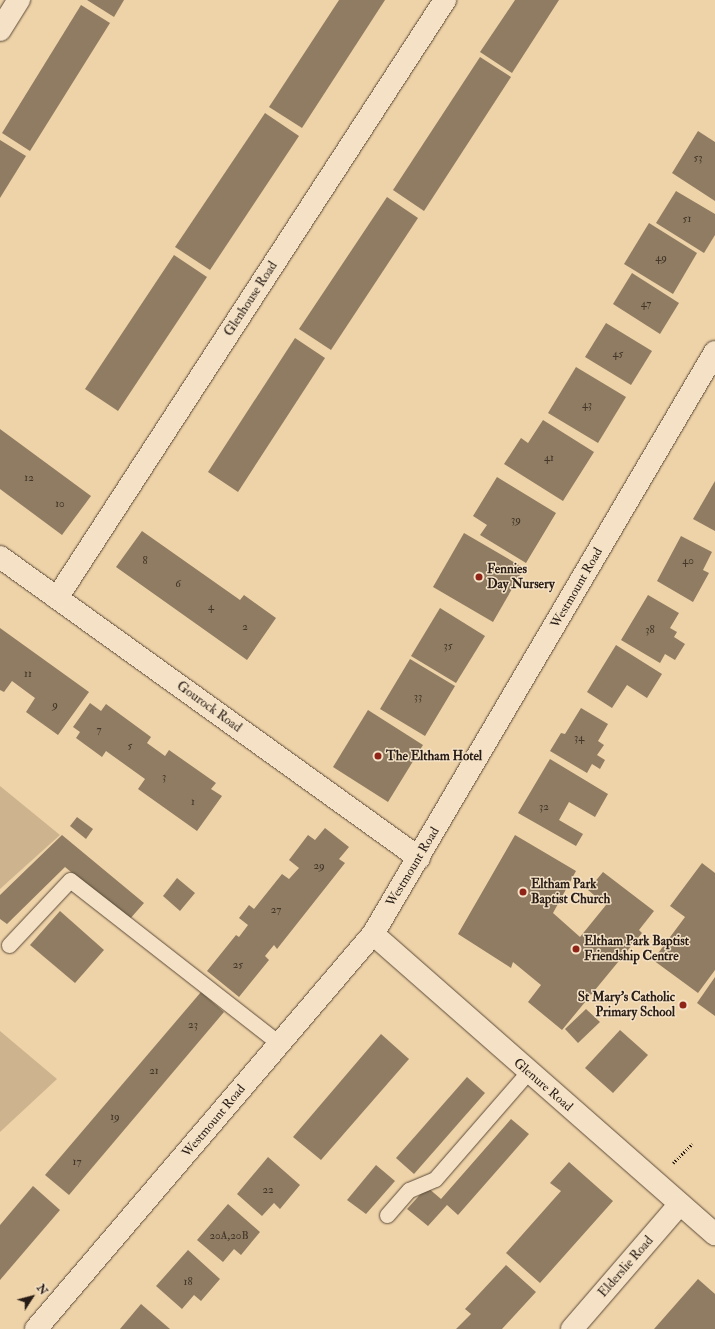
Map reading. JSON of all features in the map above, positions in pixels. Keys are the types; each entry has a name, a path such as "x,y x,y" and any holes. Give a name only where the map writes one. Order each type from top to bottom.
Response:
{"street":[{"path":"0,30 19,0"},
{"name":"Glenhouse Road","path":"57,598 444,0"},
{"name":"Westmount Road","path":"36,1329 373,934 715,352"},
{"name":"Gourock Road","path":"0,557 419,858"},
{"name":"Glenure Road","path":"373,934 528,1072 715,1234"},
{"name":"Elderslie Road","path":"572,1329 680,1204"}],"lane":[{"path":"9,945 70,880 280,1044"},
{"path":"387,1215 409,1190 435,1179 528,1072"}],"shaded area":[{"path":"0,786 60,835 0,889"},
{"path":"0,1031 57,1079 0,1132"}],"building":[{"path":"87,0 124,0 114,17"},
{"path":"339,0 385,0 302,128 269,107"},
{"path":"515,0 559,0 512,73 480,52"},
{"path":"81,5 110,23 30,151 2,133"},
{"path":"480,57 511,77 424,211 393,190"},
{"path":"265,113 299,136 210,270 175,247"},
{"path":"698,131 715,142 715,201 672,173"},
{"path":"0,140 26,156 0,198"},
{"path":"676,191 715,214 715,235 704,253 656,223"},
{"path":"387,197 418,218 331,350 299,329"},
{"path":"649,223 697,253 673,294 624,264"},
{"path":"174,255 207,277 118,411 85,389"},
{"path":"632,273 679,303 660,334 613,304"},
{"path":"606,323 652,351 631,385 585,357"},
{"path":"295,338 325,358 238,492 208,472"},
{"path":"576,367 626,397 598,443 548,413"},
{"path":"543,420 594,452 563,501 504,464 521,438 528,443"},
{"path":"0,429 91,496 62,535 0,489"},
{"path":"497,477 556,513 526,563 480,535 487,525 473,516"},
{"path":"715,481 715,531 693,519"},
{"path":"142,531 240,600 244,595 276,618 247,660 116,567"},
{"name":"Fennies Day Nursery","path":"464,533 524,568 493,622 433,587"},
{"path":"681,536 712,552 703,570 709,573 693,602 657,581"},
{"path":"648,595 679,613 670,628 677,632 674,637 685,644 675,660 665,654 660,663 621,640"},
{"path":"440,608 485,636 456,683 411,656"},
{"path":"0,628 89,692 58,735 26,712 35,698 12,681 4,692 0,690"},
{"path":"616,645 662,674 647,698 627,685 612,708 587,692"},
{"path":"410,659 455,686 425,736 380,709"},
{"path":"90,703 101,711 106,704 151,737 147,743 165,756 169,750 216,783 211,789 222,796 197,831 138,789 145,779 106,751 102,757 76,738 80,732 73,727"},
{"path":"581,708 608,724 598,741 604,745 597,755 605,760 600,769 592,764 587,773 550,751 561,733 565,734"},
{"name":"The Eltham Hotel","path":"368,710 423,745 388,802 333,767"},
{"path":"550,759 608,794 595,817 569,802 559,820 583,834 576,846 518,813"},
{"path":"77,817 93,829 86,839 70,826"},
{"path":"325,828 349,847 339,859 345,863 277,949 274,945 265,956 269,960 239,997 207,971 236,935 239,937 248,925 239,918 249,905 254,909 282,874 289,879 299,868 289,860 308,835 315,840"},
{"path":"62,835 144,903 129,920 65,867 7,924 0,919 0,895"},
{"path":"515,835 576,871 553,913 580,937 606,905 588,890 603,872 654,911 639,930 642,933 562,1030 528,1002 541,985 513,962 511,968 458,934"},
{"path":"702,863 715,873 715,970 698,993 653,960 685,917 670,906"},
{"path":"177,878 195,893 180,911 163,896"},
{"path":"60,911 104,950 75,983 30,945"},
{"path":"715,977 715,1016 697,1003"},
{"path":"201,992 224,1012 69,1195 45,1175"},
{"path":"586,1009 600,1022 578,1043 565,1029"},
{"path":"620,1030 648,1055 613,1093 585,1068"},
{"path":"381,1034 409,1059 321,1160 293,1137"},
{"path":"467,1077 485,1093 414,1174 396,1158"},
{"path":"511,1119 529,1134 458,1215 447,1205 428,1226 407,1209 427,1187 441,1199"},
{"path":"268,1157 300,1185 280,1209 274,1203 262,1216 237,1194"},
{"path":"569,1162 613,1201 540,1283 506,1253 561,1191 550,1183"},
{"path":"376,1165 395,1181 366,1214 347,1200"},
{"path":"33,1186 60,1210 0,1280 0,1225"},
{"path":"228,1204 260,1232 241,1255 234,1249 223,1262 197,1240"},
{"path":"188,1250 220,1279 201,1301 194,1295 182,1309 156,1286"},
{"path":"506,1265 536,1292 502,1329 456,1329 471,1314 465,1309"},
{"path":"698,1279 715,1294 715,1329 654,1329"},
{"path":"141,1304 170,1329 120,1329"}],"place":[{"name":"Fennies Day Nursery","path":"479,577"},
{"name":"The Eltham Hotel","path":"378,756"},
{"name":"Eltham Park Baptist Church","path":"523,892"},
{"name":"Eltham Park Baptist Friendship Centre","path":"576,949"},
{"name":"St Mary's Catholic Primary School","path":"683,1005"}]}
